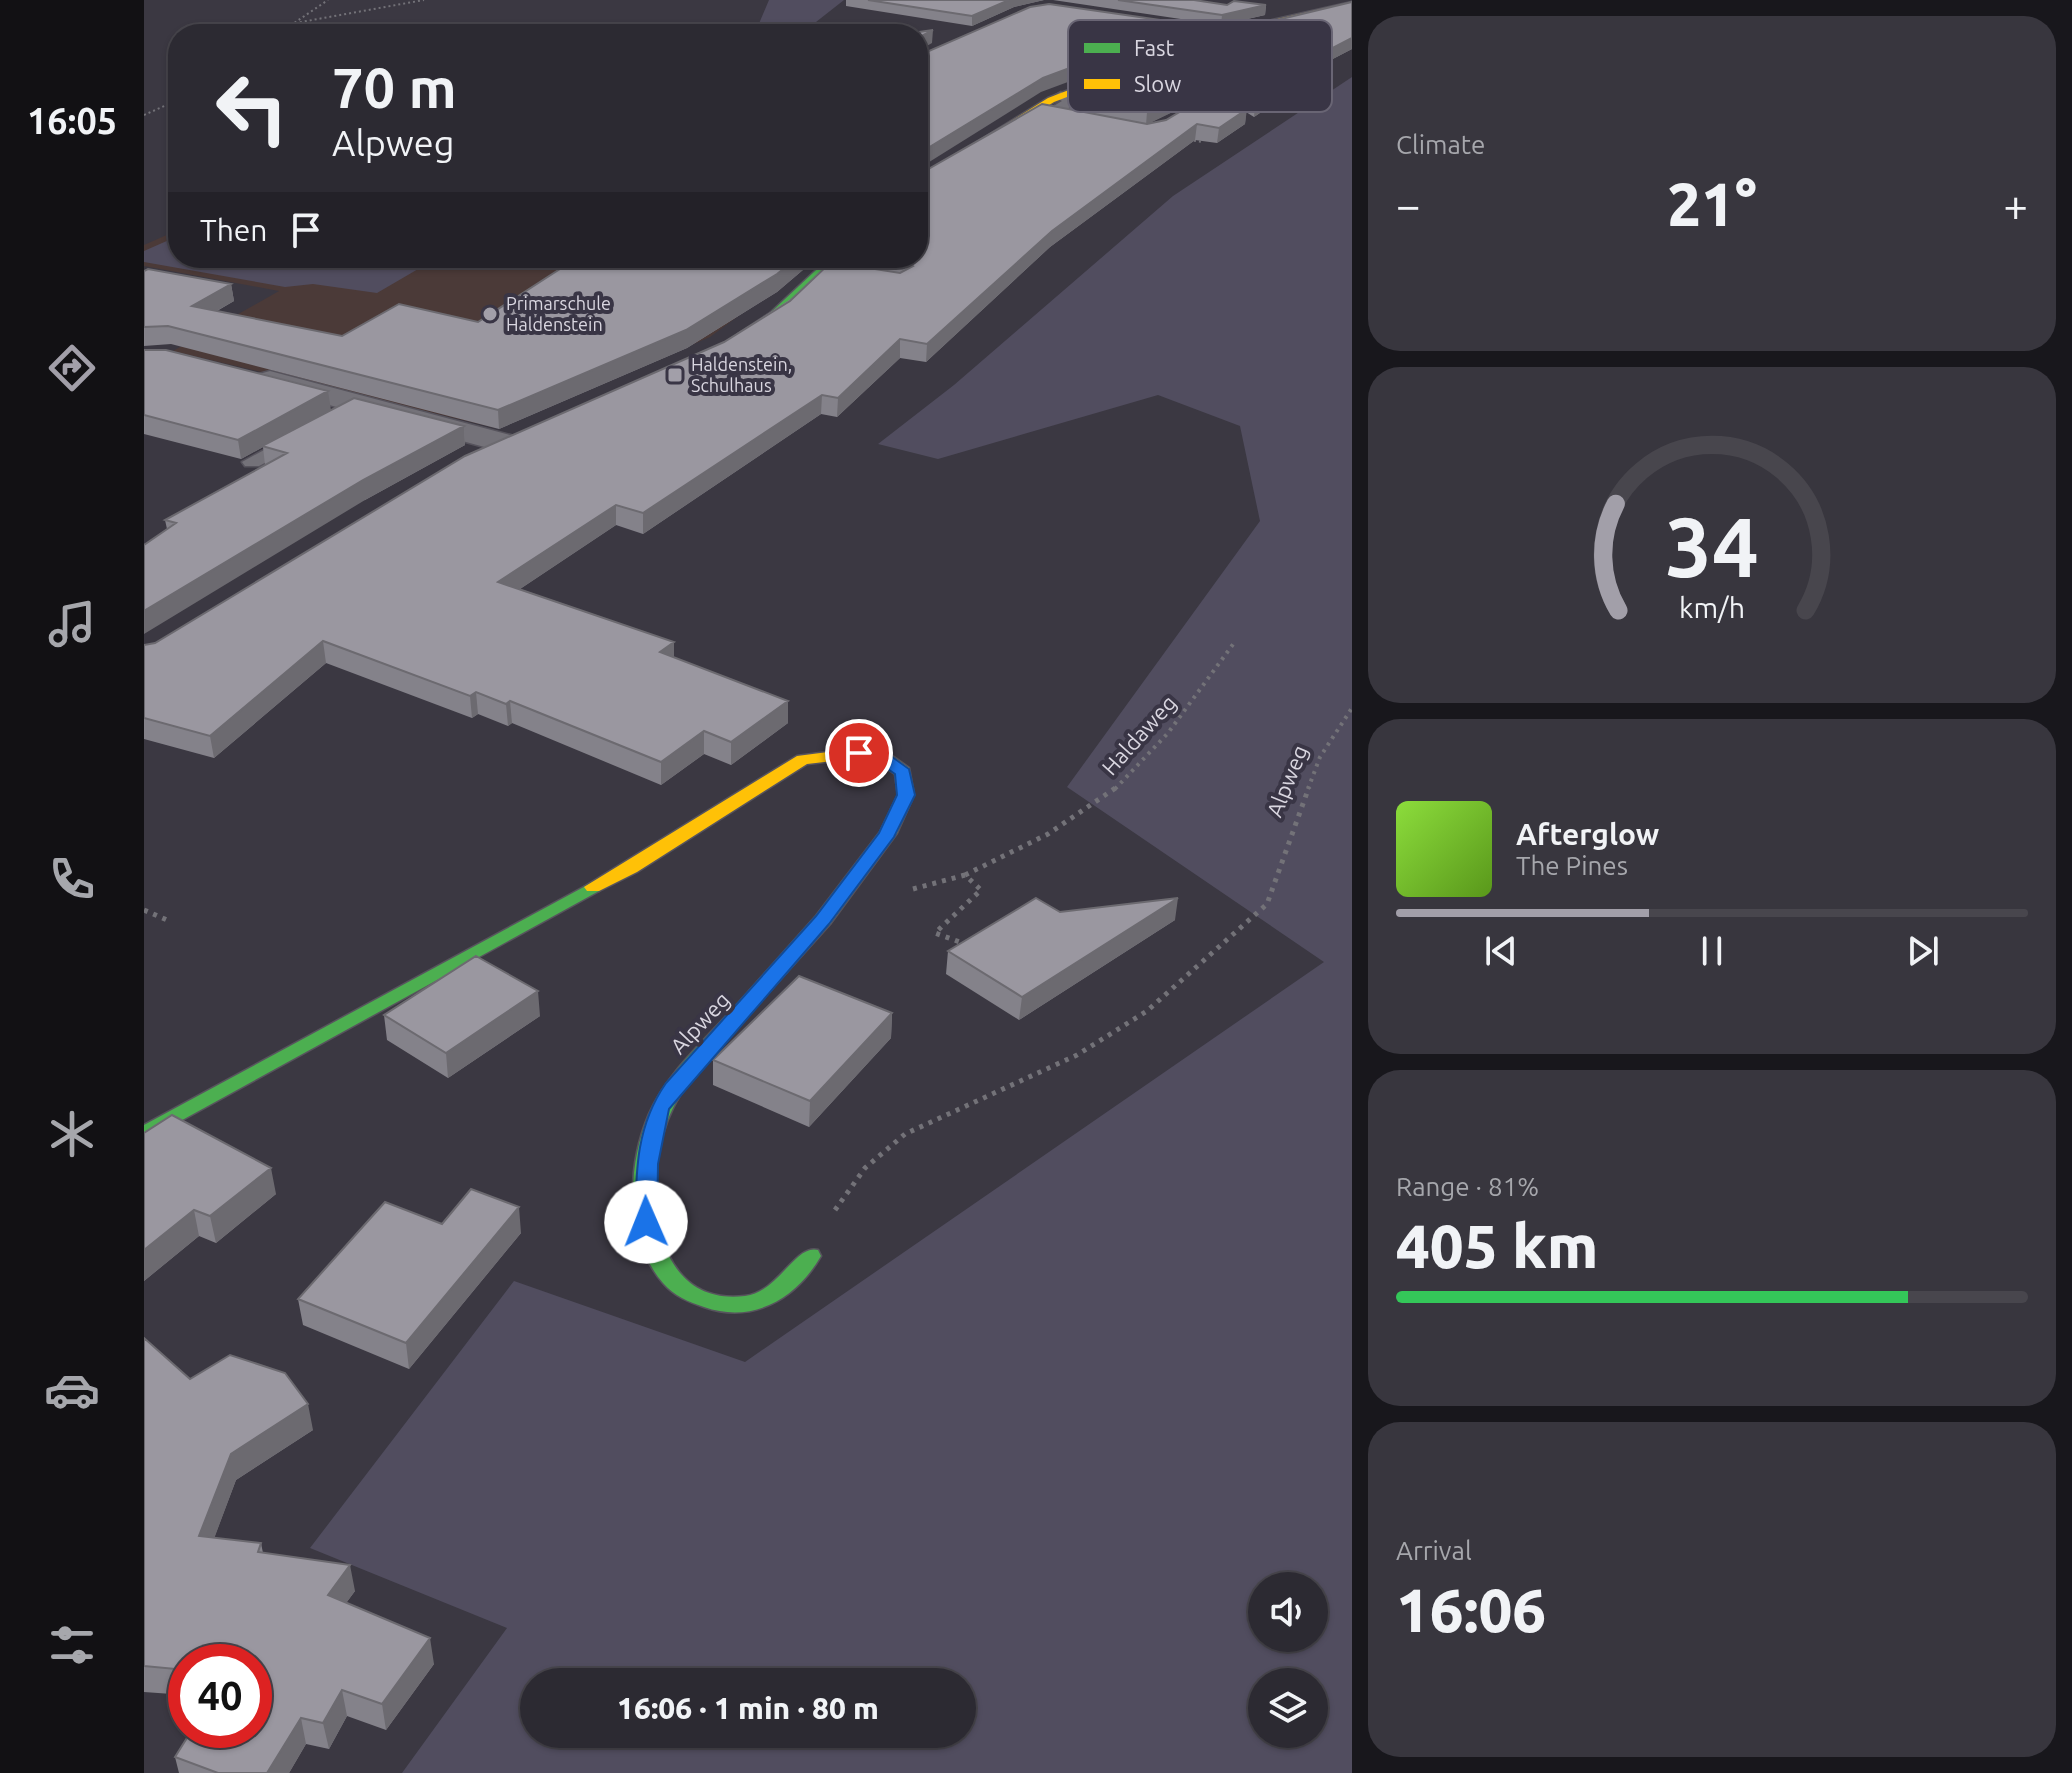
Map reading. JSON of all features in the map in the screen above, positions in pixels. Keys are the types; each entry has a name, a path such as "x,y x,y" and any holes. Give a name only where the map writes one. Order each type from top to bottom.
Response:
{"street":[{"path":"1283,20 1352,4"},
{"path":"928,177 1030,111 1068,93"},
{"path":"729,343 774,315 832,268"},
{"path":"244,374 361,403 499,445"},
{"name":"Alpweg","path":"144,1134 510,930 631,868 803,760 859,753 885,759 903,772 906,795 888,833 823,920 673,1088 659,1108 653,1127 646,1178 646,1222 650,1245 661,1268 683,1295 719,1307 754,1306 773,1299 791,1284 810,1256"}],"lane":[{"path":"1061,96 1068,99"},
{"path":"1068,104 1048,114 1089,121"},
{"path":"252,462 361,403"}],"path":[{"path":"290,24 328,0"},
{"path":"290,24 424,0"},
{"path":"144,115 168,104"},
{"path":"1189,140 1203,142"},
{"name":"Haldaweg","path":"911,890 965,875 1011,854 1069,821 1123,782 1165,736 1234,643"},
{"name":"Alpweg","path":"810,1256 839,1202 865,1168 905,1134 1077,1055 1147,1011 1267,904 1320,757 1352,708"},
{"path":"965,875 981,890 935,933 971,946"},
{"path":"144,910 167,920"}],"shaded area":[{"path":"769,0 844,0 813,24 759,24"},
{"path":"1352,77 1352,1773 402,1773 507,1628 310,1548 514,1281 745,1362 1324,962 1067,787 1260,521 1240,426 1158,395 938,459 878,444 954,385 1173,196 1299,112 1332,112 1332,90"},
{"name":"Primarschule Haldenstein","path":"168,234 168,268 730,268 789,278 710,337 496,428 173,351 279,291 144,266 144,245"},
{"path":"168,240 168,266 144,262 144,251"},
{"path":"178,268 420,268 377,293 313,284 285,287"}],"building":[{"path":"868,0 1009,0 972,16"},
{"path":"1118,0 1194,0 1227,5 1234,1 1266,5 1222,15"},
{"path":"1352,2 1352,38 1332,48 1332,20 1277,20"},
{"path":"1049,4 1160,20 1068,20 1068,69 1043,78 928,148 928,52 1030,7"},
{"path":"1042,104 1068,109 1068,112 1084,112 1147,124 1166,120 1180,112 1243,112 1219,128 1197,124 1052,231 927,344 900,339 838,398 822,395 643,513 616,505 498,582 674,642 660,652 788,701 731,742 704,731 661,762 510,701 506,704 476,692 470,696 323,641 210,736 144,718 144,645 155,643 465,456 724,342 790,301 825,268 869,268 900,273 909,268 928,268 928,169"},
{"path":"562,268 784,268 686,330 498,410 168,326 144,327 144,271 148,269 231,284 192,306 342,336 399,304 478,322"},
{"path":"144,350 166,350 328,391 238,440 144,415"},
{"path":"354,398 464,426 363,480 144,611 144,545 176,523 165,520 287,453 262,446"},
{"path":"1036,898 1060,912 1178,898 1022,997 948,951"},
{"path":"476,956 538,991 446,1053 384,1015"},
{"path":"799,976 892,1013 810,1101 713,1060"},
{"path":"172,1115 271,1168 210,1216 194,1210 144,1250 144,1133"},
{"path":"471,1189 519,1207 406,1343 298,1299 385,1202 442,1224"},
{"path":"144,1338 190,1379 230,1355 285,1373 308,1404 231,1454 199,1536 261,1543 258,1552 350,1565 328,1595 430,1638 382,1704 342,1690 323,1723 301,1718 267,1773 218,1773 175,1757 181,1748 272,1748 272,1644 168,1644 168,1668 144,1666"}],"traffic: fast":[{"path":"742,336 774,315 824,268"},
{"path":"144,1134 593,887"},
{"path":"735,1018 684,1075 660,1113 645,1168 647,1228 656,1255 671,1277 692,1294 720,1304 761,1301 783,1288 810,1256"}],"traffic: slow":[{"path":"1283,20 1352,4"},
{"path":"928,177 1051,100 1068,93"},
{"path":"593,887 631,868 803,760 859,753 885,759 903,772 906,795 888,833 823,920 735,1018"}],"place":[{"name":"Primarschule Haldenstein","path":"490,314"},
{"name":"Haldenstein, Schulhaus","path":"675,375"}],"route":[{"path":"646,1222 644,1192 647,1164 659,1108 673,1088 823,920 888,833 906,795 907,784 903,772 885,759 859,753"}]}
